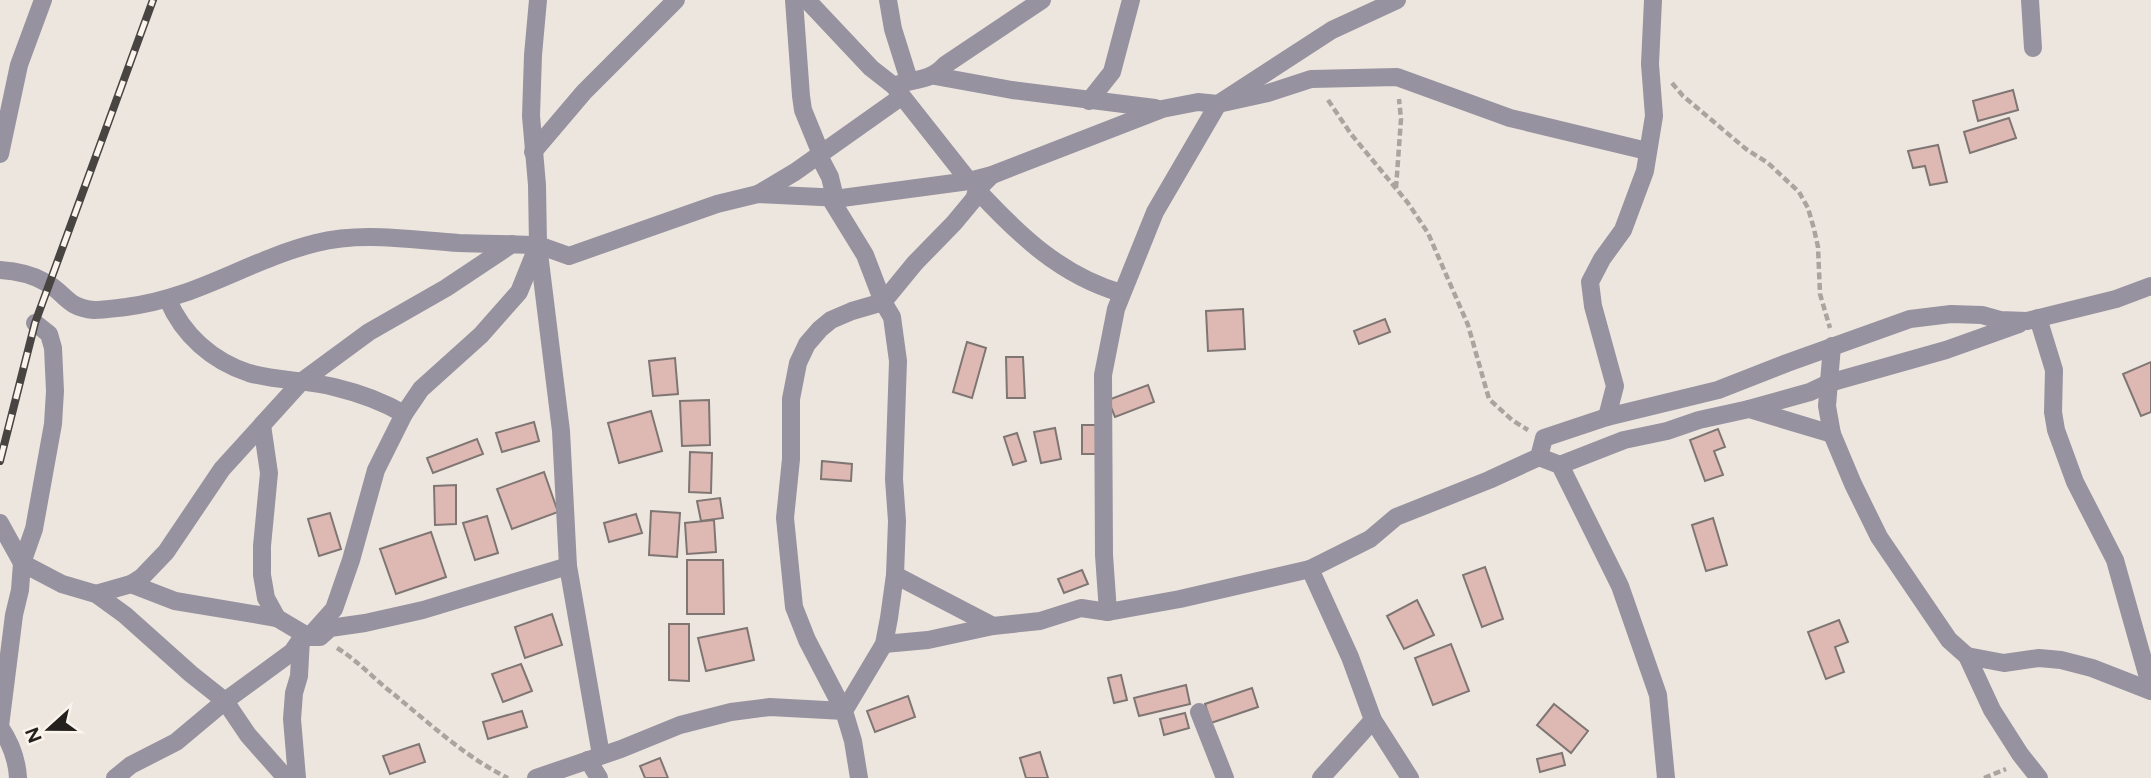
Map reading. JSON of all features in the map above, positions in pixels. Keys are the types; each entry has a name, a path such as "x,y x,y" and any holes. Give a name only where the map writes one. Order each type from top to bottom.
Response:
{"street":[{"path":"0,155 19,65 43,0"},
{"path":"538,0 533,55 533,152 537,185 538,245 561,431 568,566 599,778"},
{"path":"533,152 584,92 676,0"},
{"path":"794,0 803,110 830,177 833,198 865,255 883,302 892,317 898,362 894,479 897,521 895,575 884,644 844,711"},
{"path":"807,0 871,68 901,88 973,185 1013,229 1080,278 1121,293"},
{"path":"888,0 901,88"},
{"path":"758,194 820,155 901,88 935,76 945,65 1042,0"},
{"path":"1089,101 1112,72 1132,0"},
{"path":"1108,612 1104,555 1103,375 1121,293 1155,212 1218,104 1332,30 1397,0"},
{"path":"1607,417 1615,386 1593,306 1590,282 1602,258 1623,230 1645,170 1654,116 1651,56 1653,0"},
{"path":"2030,0 2033,48"},
{"path":"935,76 1089,101 1162,109"},
{"path":"0,270 19,271 43,281 70,303 94,310 168,300 208,286 274,255 319,242 361,237 538,245 569,256 717,204 758,194 833,198 973,185 992,175 1162,109 1198,102 1218,104 1268,93 1311,79 1397,77 1510,118 1647,151"},
{"path":"859,778 853,741 844,711 807,640 794,607 785,518 791,459 791,399 798,363 807,344 831,320 883,302 974,199 973,185"},
{"path":"96,594 142,578 166,551 222,469 301,382 369,332 446,288 512,244"},
{"path":"298,778 292,719 294,693 310,638 334,609 351,560 376,470 404,414 421,389 481,335 519,292 538,245"},
{"path":"884,644 928,640 993,626 1040,621 1081,608 1108,612 1180,599 1310,569 1370,539 1396,517 1539,457 1560,465 1624,440 1667,431 1699,419 1749,409 1946,350 2032,319 2116,299 2151,286"},
{"path":"168,300 178,322 199,345 229,364 250,373 332,386 382,401 404,414"},
{"path":"1539,457 1544,438 1607,417 1718,390 1910,319 1951,314 1982,315 2000,320 2032,319"},
{"path":"2032,319 2054,370 2053,412 2056,430 2075,482 2115,560 2151,689"},
{"path":"18,778 14,753 0,726 14,615 20,590 20,560 34,529 42,492 53,424 55,391 53,348 49,334 35,323"},
{"path":"1836,345 1827,406 1832,434 1879,537 1949,640 1967,656 1992,710 2039,778"},
{"path":"1749,409 1832,434"},
{"path":"262,425 269,472 262,575 267,598 276,618"},
{"path":"1560,465 1620,586 1658,695 1666,778"},
{"path":"0,523 20,560"},
{"path":"0,550 62,584 96,594 125,615 225,701 248,735 286,778"},
{"path":"115,778 131,765 176,743 225,701 310,638 330,628 423,610 568,566"},
{"path":"1310,569 1350,657 1373,720 1410,778"},
{"path":"895,575 993,626"},
{"path":"131,584 175,601 276,618 310,638"},
{"path":"1967,656 2004,663 2039,658 2062,660 2151,689"},
{"path":"536,778 680,725 731,712 770,707 844,711"},
{"path":"1199,712 1225,778"},
{"path":"1321,778 1373,720"}],"path":[{"path":"1651,56 1683,96 1746,149 1777,171 1799,192 1808,208 1818,247 1817,273 1824,310 1836,345"},
{"path":"1396,189 1401,119 1397,77"},
{"path":"1311,79 1428,233 1468,326 1489,399 1512,420 1544,438"},
{"path":"310,638 358,661 460,748 486,768 508,778"}],"building":[{"path":"2013,90 2018,110 1978,121 1973,101"},
{"path":"2009,118 2016,138 1970,153 1964,132"},
{"path":"1938,145 1947,182 1930,185 1925,166 1913,168 1908,151"},
{"path":"1243,309 1245,349 1208,351 1206,311"},
{"path":"1385,319 1390,332 1359,344 1354,331"},
{"path":"967,342 986,348 972,398 953,392"},
{"path":"1006,357 1023,357 1025,398 1007,398"},
{"path":"675,358 678,394 653,396 649,361"},
{"path":"2151,362 2151,412 2141,416 2123,374"},
{"path":"1148,385 1154,402 1115,417 1108,400"},
{"path":"709,400 710,445 682,446 680,401"},
{"path":"651,411 662,451 619,463 608,423"},
{"path":"534,422 539,441 502,452 496,433"},
{"path":"1082,425 1101,425 1101,454 1082,454"},
{"path":"1055,428 1061,459 1041,463 1034,432"},
{"path":"1718,429 1725,447 1714,451 1723,475 1705,481 1690,440"},
{"path":"1017,433 1026,461 1013,465 1004,437"},
{"path":"477,439 483,454 433,473 427,458"},
{"path":"690,452 712,453 711,493 689,492"},
{"path":"822,461 852,464 851,481 821,479"},
{"path":"544,472 558,512 512,529 497,489"},
{"path":"456,485 456,524 435,525 434,486"},
{"path":"720,498 723,518 701,521 697,501"},
{"path":"651,511 680,513 677,557 649,555"},
{"path":"330,513 341,549 319,556 308,519"},
{"path":"636,514 642,533 609,542 604,523"},
{"path":"487,516 498,553 475,560 463,523"},
{"path":"1713,518 1727,565 1706,571 1692,525"},
{"path":"714,520 716,552 687,554 685,523"},
{"path":"431,532 446,577 396,594 380,549"},
{"path":"687,560 723,560 724,614 687,614"},
{"path":"1485,567 1503,619 1482,627 1463,575"},
{"path":"1082,570 1088,584 1064,593 1058,579"},
{"path":"1417,600 1434,635 1404,649 1387,616"},
{"path":"552,614 562,645 525,658 515,627"},
{"path":"1839,620 1848,642 1835,647 1844,672 1826,679 1808,632"},
{"path":"669,624 689,624 689,681 669,680"},
{"path":"747,628 754,660 706,671 698,638"},
{"path":"1451,644 1469,691 1433,705 1415,658"},
{"path":"521,664 532,691 503,702 492,674"},
{"path":"1121,675 1127,700 1114,703 1108,678"},
{"path":"1186,685 1190,704 1139,716 1134,698"},
{"path":"1252,688 1258,707 1211,723 1205,704"},
{"path":"908,696 915,717 875,732 867,711"},
{"path":"1554,704 1588,731 1571,753 1537,725"},
{"path":"522,711 527,727 488,739 483,722"},
{"path":"1185,713 1189,728 1164,735 1160,719"},
{"path":"419,744 425,762 390,774 383,756"},
{"path":"1040,752 1048,778 1026,778 1020,758"},
{"path":"1562,753 1565,765 1540,772 1537,759"},
{"path":"660,758 668,778 645,778 640,766"}],"railway":[{"path":"0,461 35,323 153,0"}]}
